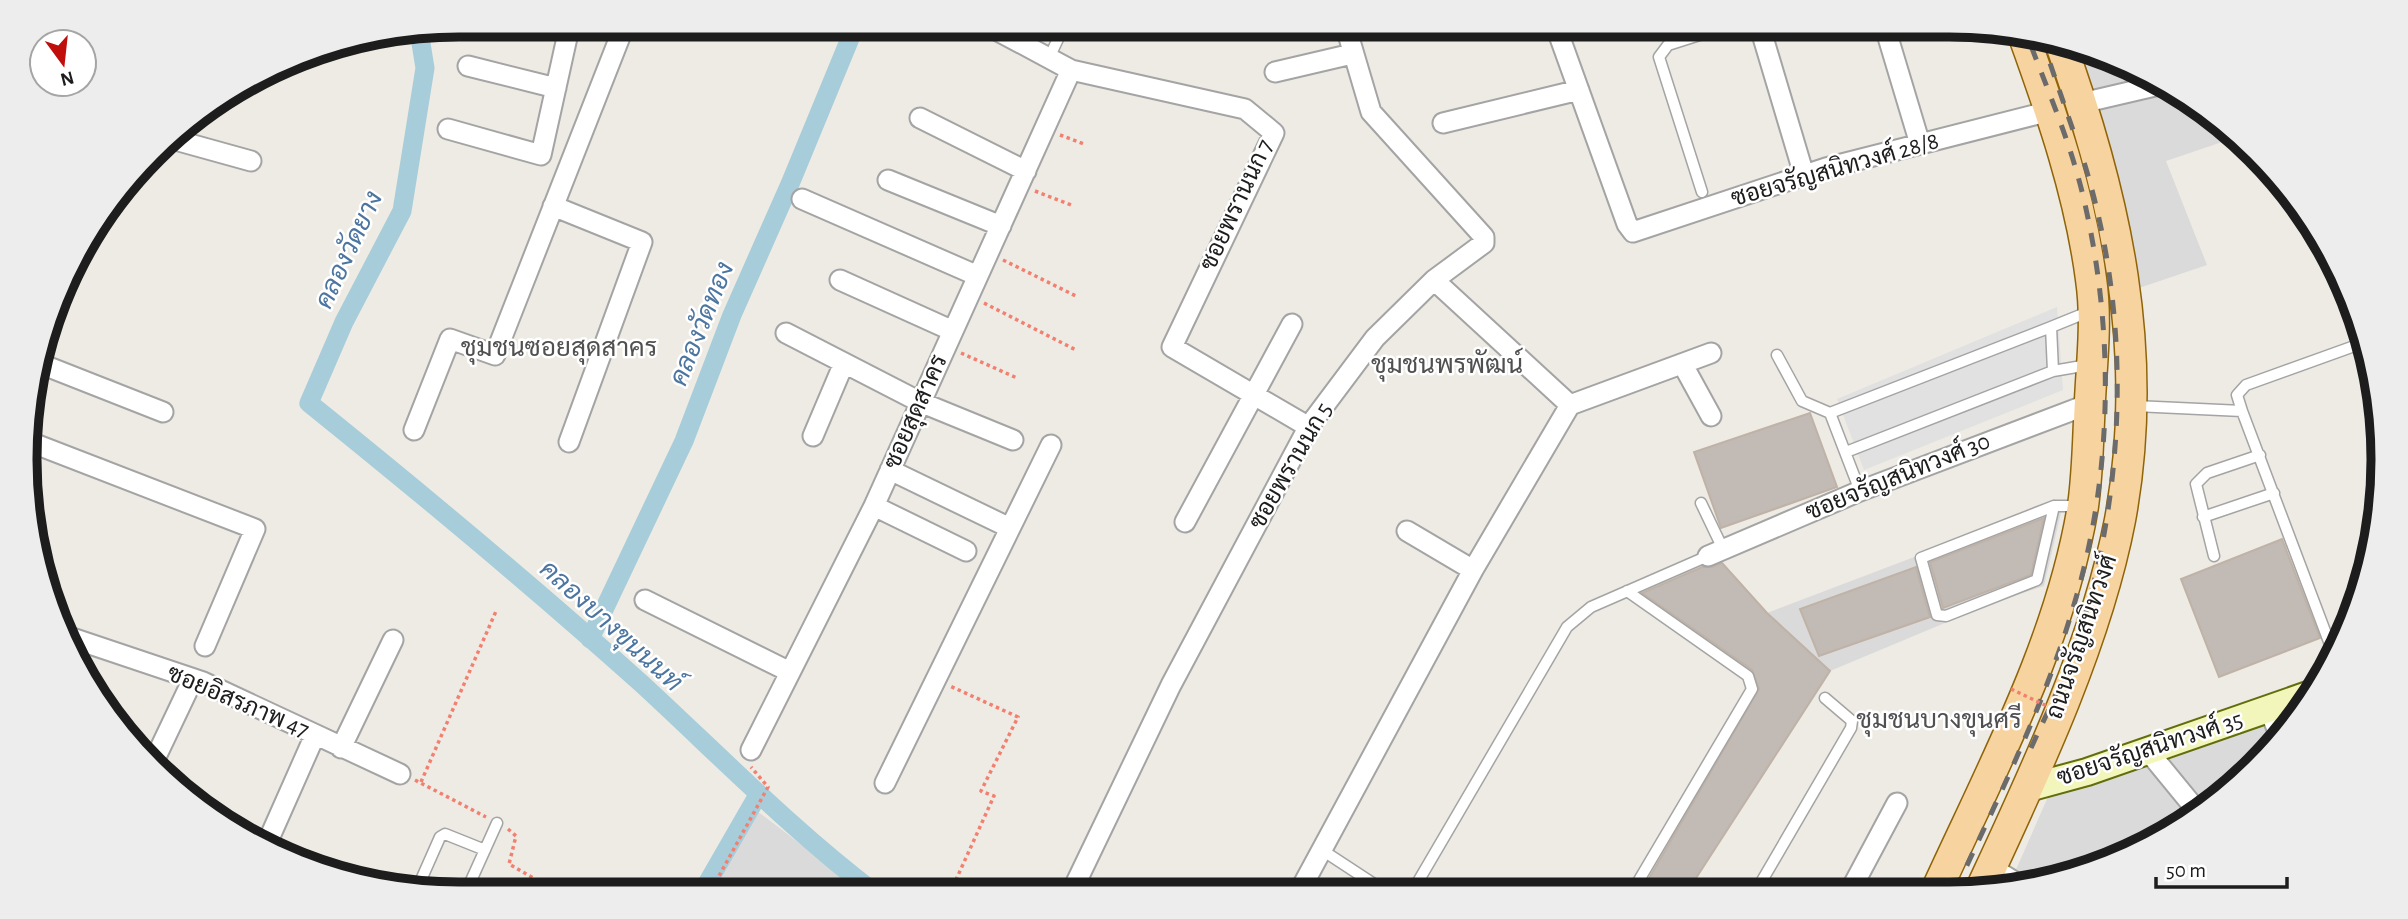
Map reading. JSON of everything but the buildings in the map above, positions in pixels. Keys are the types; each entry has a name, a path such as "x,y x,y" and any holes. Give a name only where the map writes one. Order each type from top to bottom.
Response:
{"main road":[{"name":"ถนนจรัญสนิทวงศ์","path":"2013,42 2061,190 2083,314 2089,387"},
{"name":"ถนนจรัญสนิทวงศ์","path":"1940,882 2046,640 2075,547 2068,506 2089,387 2094,319 2087,249 2063,153 2026,44"},
{"name":"ถนนจรัญสนิทวงศ์","path":"2050,49 2104,219 2130,369"},
{"name":"ถนนจรัญสนิทวงศ์","path":"1986,879 2028,788 2080,655 2103,587 2120,521 2131,406 2122,256 2101,162 2064,53"}],"street":[{"path":"448,130 541,155 567,37"},
{"path":"414,430 450,339 495,355 620,37"},
{"name":"ซอยพรานนก 7","path":"1009,37 1071,70 1245,109 1274,133 1171,343 1174,352 1302,423"},
{"name":"ซอยพรานนก 5","path":"1076,882 1171,685 1309,426 1375,338 1434,280 1484,243 1483,237 1371,112 1348,37"},
{"path":"1443,122 1579,90 1560,37"},
{"path":"1763,37 1804,175"},
{"path":"1888,37 1920,144"},
{"path":"1275,72 1352,54"},
{"path":"468,66 556,88"},
{"name":"ซอยสุดสาคร","path":"751,750 874,506 1001,226 1016,184 1045,129 1071,70"},
{"path":"2082,103 2149,87"},
{"name":"ซอยจรัญสนิทวงศ์ 28/8","path":"1579,90 1627,224 1633,232 1804,175 2038,114"},
{"path":"920,118 1016,184"},
{"path":"181,142 251,161"},
{"path":"888,180 1001,226"},
{"path":"802,199 978,276"},
{"path":"554,206 642,242 569,442"},
{"path":"840,280 950,338"},
{"path":"1434,280 1570,405"},
{"path":"1185,522 1292,324"},
{"path":"786,333 920,402 1013,440"},
{"path":"1304,882 1473,570 1570,405 1711,353"},
{"path":"813,436 844,363"},
{"path":"1683,365 1711,416"},
{"path":"47,366 163,412"},
{"name":"ซอยจรัญสนิทวงศ์ 30","path":"1716,552 1860,491 2089,387"},
{"path":"38,445 255,529 205,646"},
{"path":"884,783 1051,445"},
{"path":"890,470 1010,528"},
{"path":"874,506 966,551"},
{"path":"1407,531 1473,570"},
{"path":"645,600 790,672"},
{"name":"ซอยอิสรภาพ 47","path":"77,640 193,679 400,774"},
{"path":"341,748 393,640"},
{"path":"157,754 193,679"},
{"name":"ซอยจรัญสนิทวงศ์ 35","path":"2028,788 2148,751 2274,722"},
{"path":"270,837 316,735"},
{"path":"2148,751 2192,805"},
{"path":"1855,882 1897,803"}],"lane":[{"path":"1049,58 1059,37"},
{"path":"1693,37 1668,45 1659,57 1702,192"},
{"path":"1777,355 1802,401 1830,413 2083,314"},
{"path":"2051,327 2053,371"},
{"path":"2329,643 2237,395 2246,385 2356,346"},
{"path":"1846,452 2053,371 2089,387"},
{"path":"2131,406 2242,411"},
{"path":"1830,413 1860,491"},
{"path":"2214,556 2196,484 2200,477 2260,455"},
{"path":"2203,517 2274,492"},
{"path":"1418,882 1566,627 1591,607 1716,552 1701,503"},
{"path":"2068,506 2037,580 1946,616 1937,615 1921,558 2068,506"},
{"path":"1627,591 1748,676 1752,689 1638,882"},
{"path":"1761,882 1851,728 1849,715 1825,698"},
{"path":"470,882 497,823"},
{"path":"421,880 440,837 452,835 485,850"},
{"path":"1322,850 1370,882"}],"path":[{"path":"1045,129 1084,144"},
{"path":"1016,184 1074,206"},
{"path":"989,253 1079,296"},
{"path":"969,295 1076,351"},
{"path":"950,338 1017,377"},
{"path":"421,782 497,609"},
{"path":"936,679 1018,717 981,791 994,796 955,882"},
{"path":"2011,689 2066,715"},
{"path":"716,882 768,787 751,769 751,750"}],"shaded area":[{"path":"2071,55 2110,69 2160,93 2226,141 2166,161 2207,265 2133,290"},
{"path":"2057,307 2063,390 1864,470 1837,399"},
{"path":"2064,500 2044,586 1995,602 1830,671 1767,613"},
{"path":"2293,704 2266,738 2227,777 2206,795 2160,826 2084,860 2013,877 2051,790"},
{"path":"753,808 849,882 713,882"}],"waterway":[{"name":"คลองวัดทอง","path":"590,639 684,441 732,315 851,37"},
{"name":"คลองบางขุนนนท์","path":"420,39 425,68 402,211 344,322 309,403 436,506 560,612 642,684 785,818 861,882"},
{"name":"คลองวัดทอง","path":"708,882 758,795"}],"railway":[{"path":"1959,882 2019,751 2061,644 2086,558 2096,508 2102,456 2105,353 2094,250 2072,158 2031,45"},
{"path":"2045,48 2075,136"},
{"path":"2031,748 2067,669 2084,620 2109,506 2115,448 2115,331 2109,273 2098,215 2083,159"}],"district":[{"name":"ชุมชนซอยสุดสาคร","path":"559,348"},
{"name":"ชุมชนพรพัฒน์","path":"1447,365"},
{"name":"ชุมชนบางขุนศรี","path":"1939,720"}],"water label":[{"name":"คลองวัดยาง","path":"349,250"}]}
